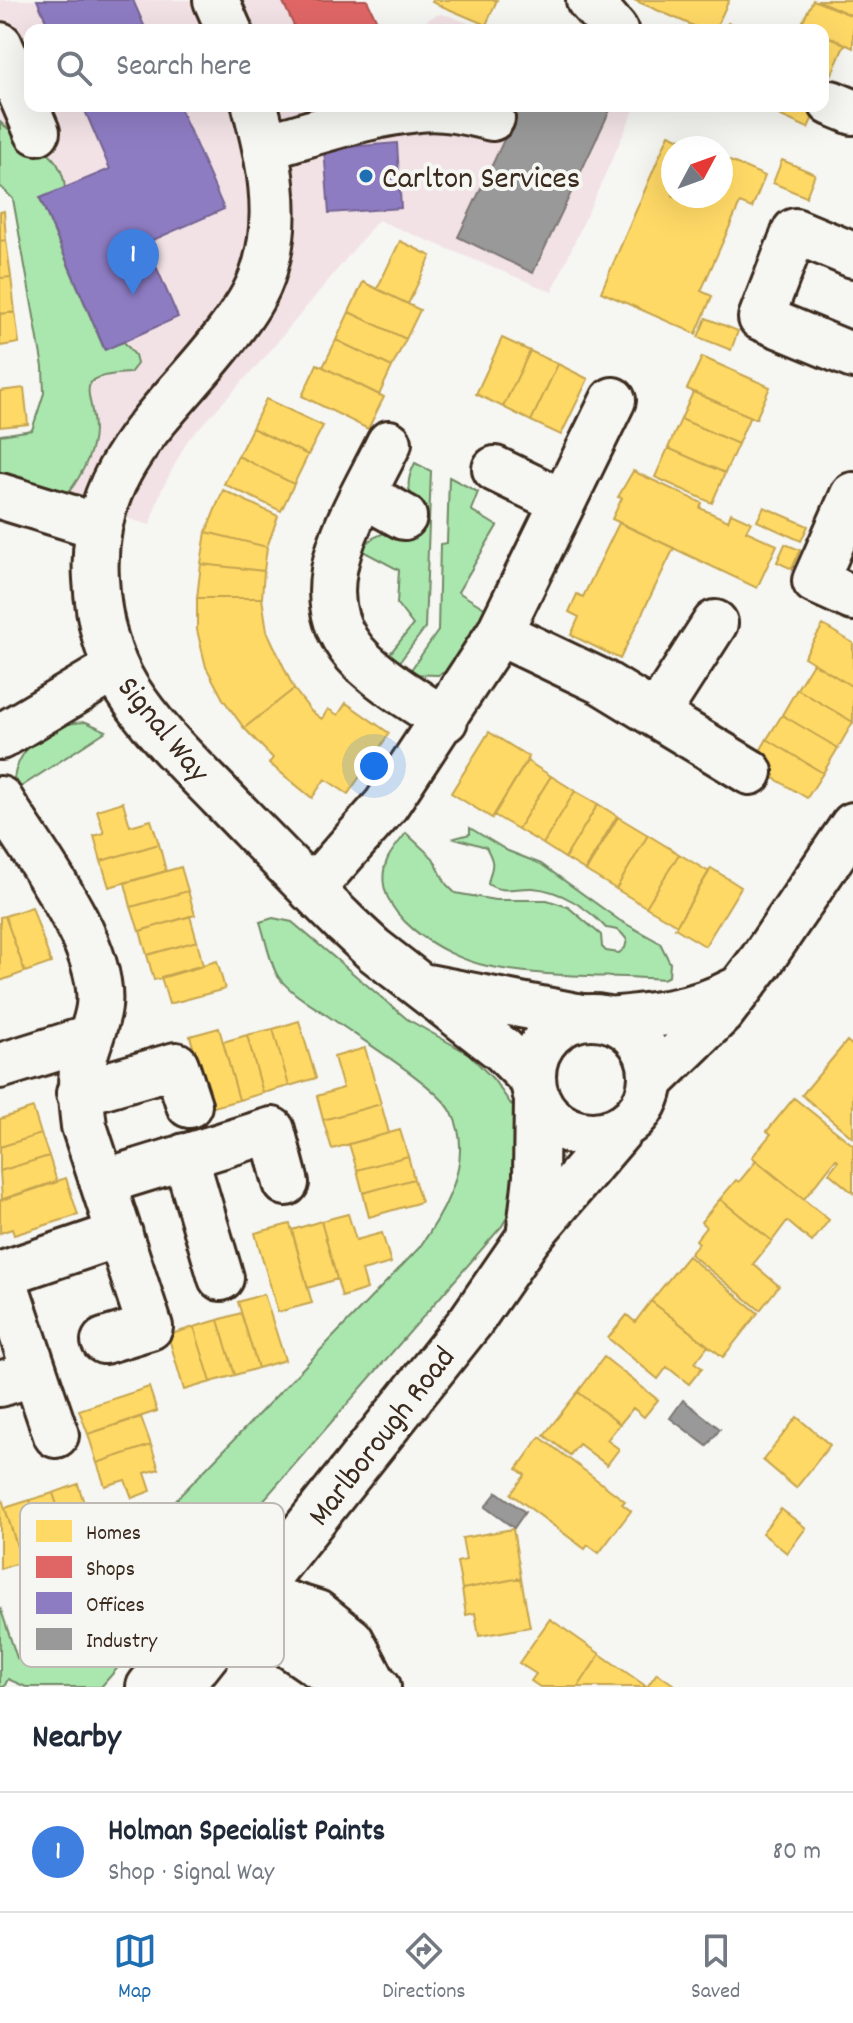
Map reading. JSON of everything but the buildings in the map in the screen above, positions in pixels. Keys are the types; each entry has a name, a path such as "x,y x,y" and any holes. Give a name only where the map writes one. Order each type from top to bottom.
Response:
{"street":[{"path":"216,0 226,24"},
{"path":"589,0 610,24"},
{"path":"0,45 24,101"},
{"path":"28,112 37,132"},
{"path":"260,126 399,112"},
{"path":"465,112 492,118"},
{"name":"Signal Way","path":"260,126 273,207 265,267 241,316 217,348 161,410 115,478 98,526 95,563 97,601 104,635 126,687 159,732 311,890 374,950 503,1050 535,1089"},
{"path":"853,255 795,231 761,318 853,356"},
{"path":"311,890 379,816 445,720 499,633 613,400"},
{"path":"389,443 344,536 332,574 331,605 336,623 350,648 365,664 445,720"},
{"path":"495,469 563,502"},
{"path":"364,495 404,517"},
{"path":"853,495 815,581 853,598"},
{"path":"0,496 98,526"},
{"path":"656,715 715,623"},
{"path":"499,633 602,682 750,772"},
{"path":"0,737 116,668"},
{"path":"0,799 72,915 90,953 98,980 99,1006 84,1058 79,1093 84,1126 150,1327 104,1341"},
{"path":"652,1080 713,1022 740,988 853,825"},
{"name":"Signal Way","path":"418,985 596,1018"},
{"path":"596,1018 628,1028 642,1042 650,1060 652,1080 647,1099 636,1117 621,1129 602,1135 581,1135 563,1128 548,1115 535,1089 534,1063 540,1046 552,1032 565,1023 596,1018 676,1013 740,988"},
{"path":"0,1066 90,1038"},
{"path":"79,1093 176,1065 189,1105"},
{"name":"Marlborough Road","path":"529,1237 536,1177 535,1089"},
{"name":"Marlborough Road","path":"284,1557 471,1321 529,1237 621,1129"},
{"path":"103,1182 272,1130 286,1183"},
{"path":"195,1153 221,1278"},
{"path":"56,1435 18,1378 2,1274 120,1234"},
{"path":"284,1637 290,1646 329,1673 376,1686"},
{"name":"Marlborough Road","path":"149,1687 153,1682 196,1677"}],"shaded area":[{"path":"0,0 367,0 378,24 24,24 24,112 633,112 552,292 378,220 265,357 187,441 160,493 150,525 68,493 80,475 95,434 87,393 89,386 105,374 130,373 137,364 135,355 105,350 40,198 65,188 63,173 43,149 8,130 0,122"},
{"path":"440,14 471,24 425,24 428,19"}],"green space":[{"path":"0,122 41,148 57,163 65,188 40,199 104,349 124,342 135,355 137,364 130,373 91,382 89,396 94,431 91,449 79,477 62,499 0,477 0,435 32,430 44,393 43,367 13,199 0,186"},
{"path":"415,463 431,471 425,628 398,664 388,656 413,625 397,604 399,570 359,549 386,532 407,539 424,510 409,489 409,477"},
{"path":"449,477 478,492 471,510 497,526 458,592 486,609 452,669 438,675 408,674 438,631 440,544 447,543"},
{"path":"86,722 106,731 13,792 18,763 34,742 58,727"},
{"path":"470,828 508,851 541,864 619,920 660,943 670,963 669,976 663,979 553,974 487,966 451,953 413,929 387,896 383,878 388,858 406,833 433,858 446,884 455,893 495,900 547,900 568,907 601,935 602,947 606,951 619,953 625,948 627,940 620,931 606,928 582,907 563,896 543,889 504,889 488,884 492,863 486,847 455,838 470,834"},
{"path":"273,918 292,922 407,1019 469,1054 493,1079 513,1107 521,1137 516,1202 502,1226 261,1503 173,1503 419,1248 447,1202 459,1166 458,1131 452,1113 444,1102 414,1076 285,984 274,968 260,922"},
{"path":"0,1607 17,1658 20,1655 20,1667 118,1667 101,1687 26,1687 8,1679 4,1687 0,1687"}],"place":[{"name":"Carlton Services","path":"366,176"},
{"name":"Holman Specialist Paints","path":"133,295"}]}
